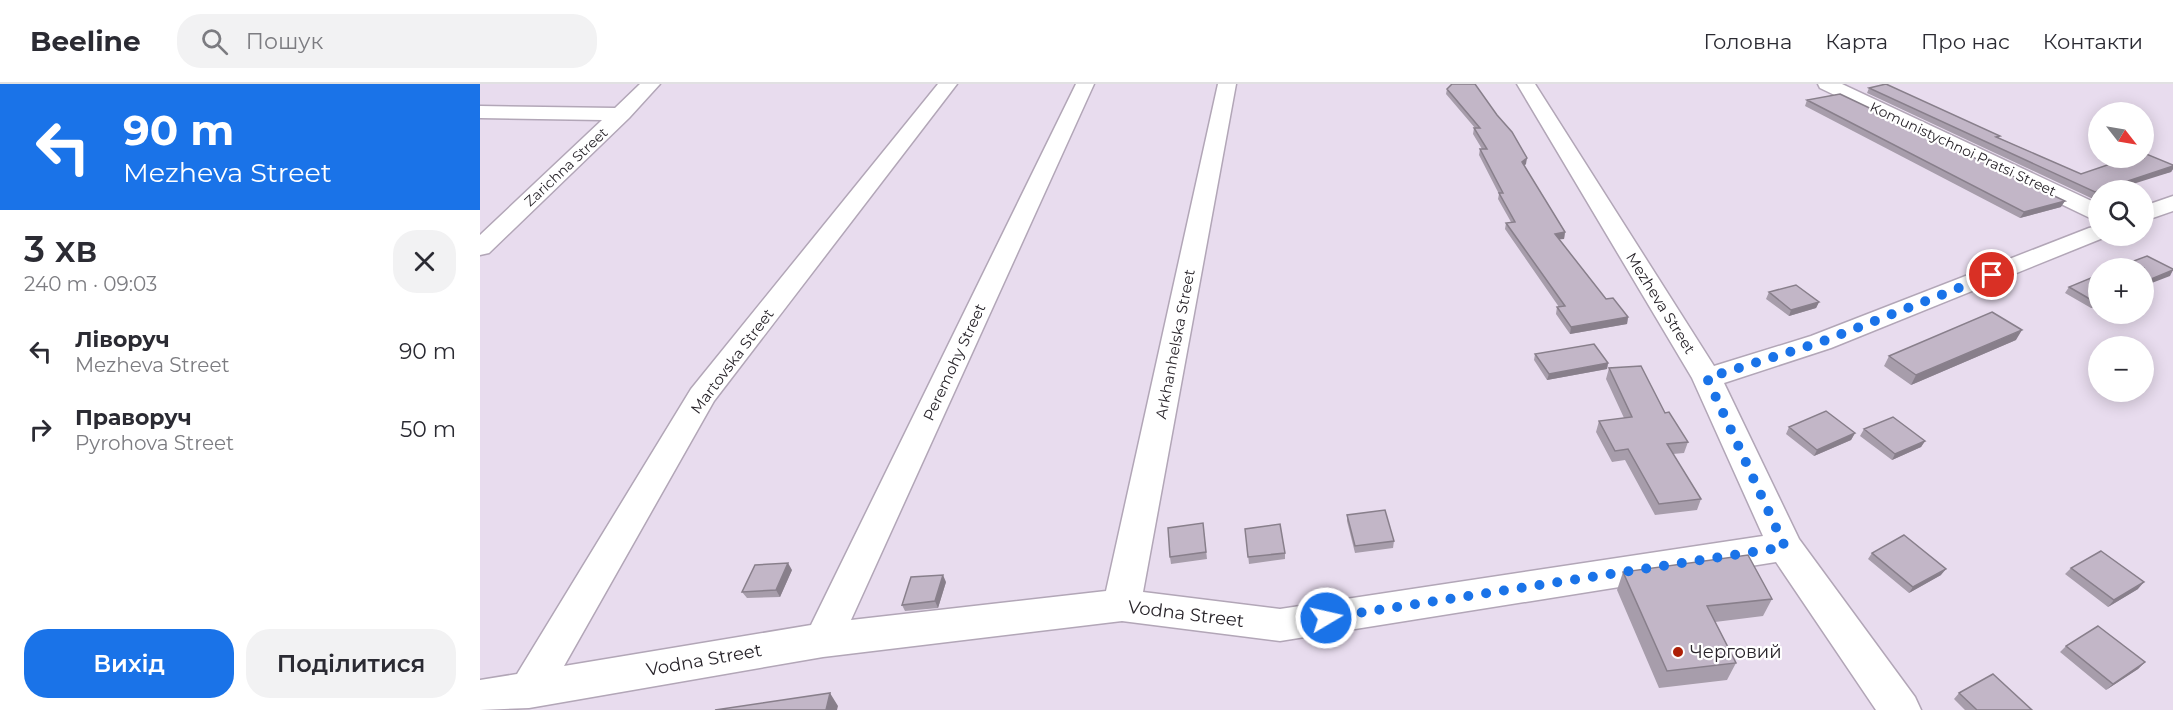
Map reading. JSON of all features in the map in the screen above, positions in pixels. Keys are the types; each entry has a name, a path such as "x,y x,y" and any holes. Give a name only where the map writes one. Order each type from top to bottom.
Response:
{"street":[{"name":"Zarichna Street","path":"480,248 651,84"},
{"name":"Martovska Street","path":"529,690 702,396 948,84"},
{"name":"Peremohy Street","path":"823,640 1085,84"},
{"name":"Arkhanhelska Street","path":"1122,605 1227,84"},
{"name":"Mezheva Street","path":"1526,84 1707,378 1785,547 1900,710"},
{"name":"Komunistychnoi Pratsi Street","path":"1827,84 2088,208"},
{"path":"480,112 622,114"},
{"path":"2154,210 2173,203"},
{"path":"1707,378 1821,342 2088,237"},
{"name":"Vodna Street","path":"480,698 823,640 1122,605 1280,625 1785,547"}],"building":[{"path":"1452,84 1475,84 1512,132 1527,158 1522,162 1565,232 1555,234 1606,299 1613,298 1628,317 1571,327 1557,307 1565,306 1506,223 1515,222 1499,193 1503,193 1480,149 1487,149 1474,128 1480,128 1447,89"},
{"path":"1886,84 2000,136 1996,137 2081,174 2099,168 2154,168 2154,157 2173,166 2131,180 2088,180 2088,189 1869,88"},
{"path":"1840,94 2065,201 2024,212 1807,100"},
{"path":"2154,260 2173,269 2154,278"},
{"path":"2088,279 2088,298 2069,287"},
{"path":"1796,285 1819,302 1791,310 1769,292"},
{"path":"1992,312 2022,330 1916,375 1889,356"},
{"path":"1594,344 1608,363 1549,374 1535,354"},
{"path":"1641,366 1665,413 1669,412 1688,442 1667,444 1701,499 1659,504 1628,449 1615,451 1599,421 1632,417 1609,368"},
{"path":"1826,411 1855,433 1817,450 1789,427"},
{"path":"1893,417 1925,441 1895,454 1864,429"},
{"path":"1385,510 1394,541 1355,546 1347,515"},
{"path":"1203,523 1206,552 1170,557 1168,528"},
{"path":"1280,524 1285,553 1248,557 1245,529"},
{"path":"1904,535 1946,569 1913,587 1872,553"},
{"path":"2101,551 2144,582 2114,600 2071,568"},
{"name":"Черговий","path":"1748,555 1772,599 1707,606 1736,663 1667,671 1623,572"},
{"path":"788,563 776,590 742,592 755,565"},
{"path":"943,575 935,601 902,605 911,577"},
{"path":"2098,626 2145,662 2113,684 2066,646"},
{"path":"1993,674 2032,710 1977,710 1959,693"},
{"path":"830,693 826,710 715,710"}],"place":[{"name":"Черговий","path":"1678,652"}],"route":[{"path":"1326,618 1785,547 1707,378 1789,354 1992,275"}]}
